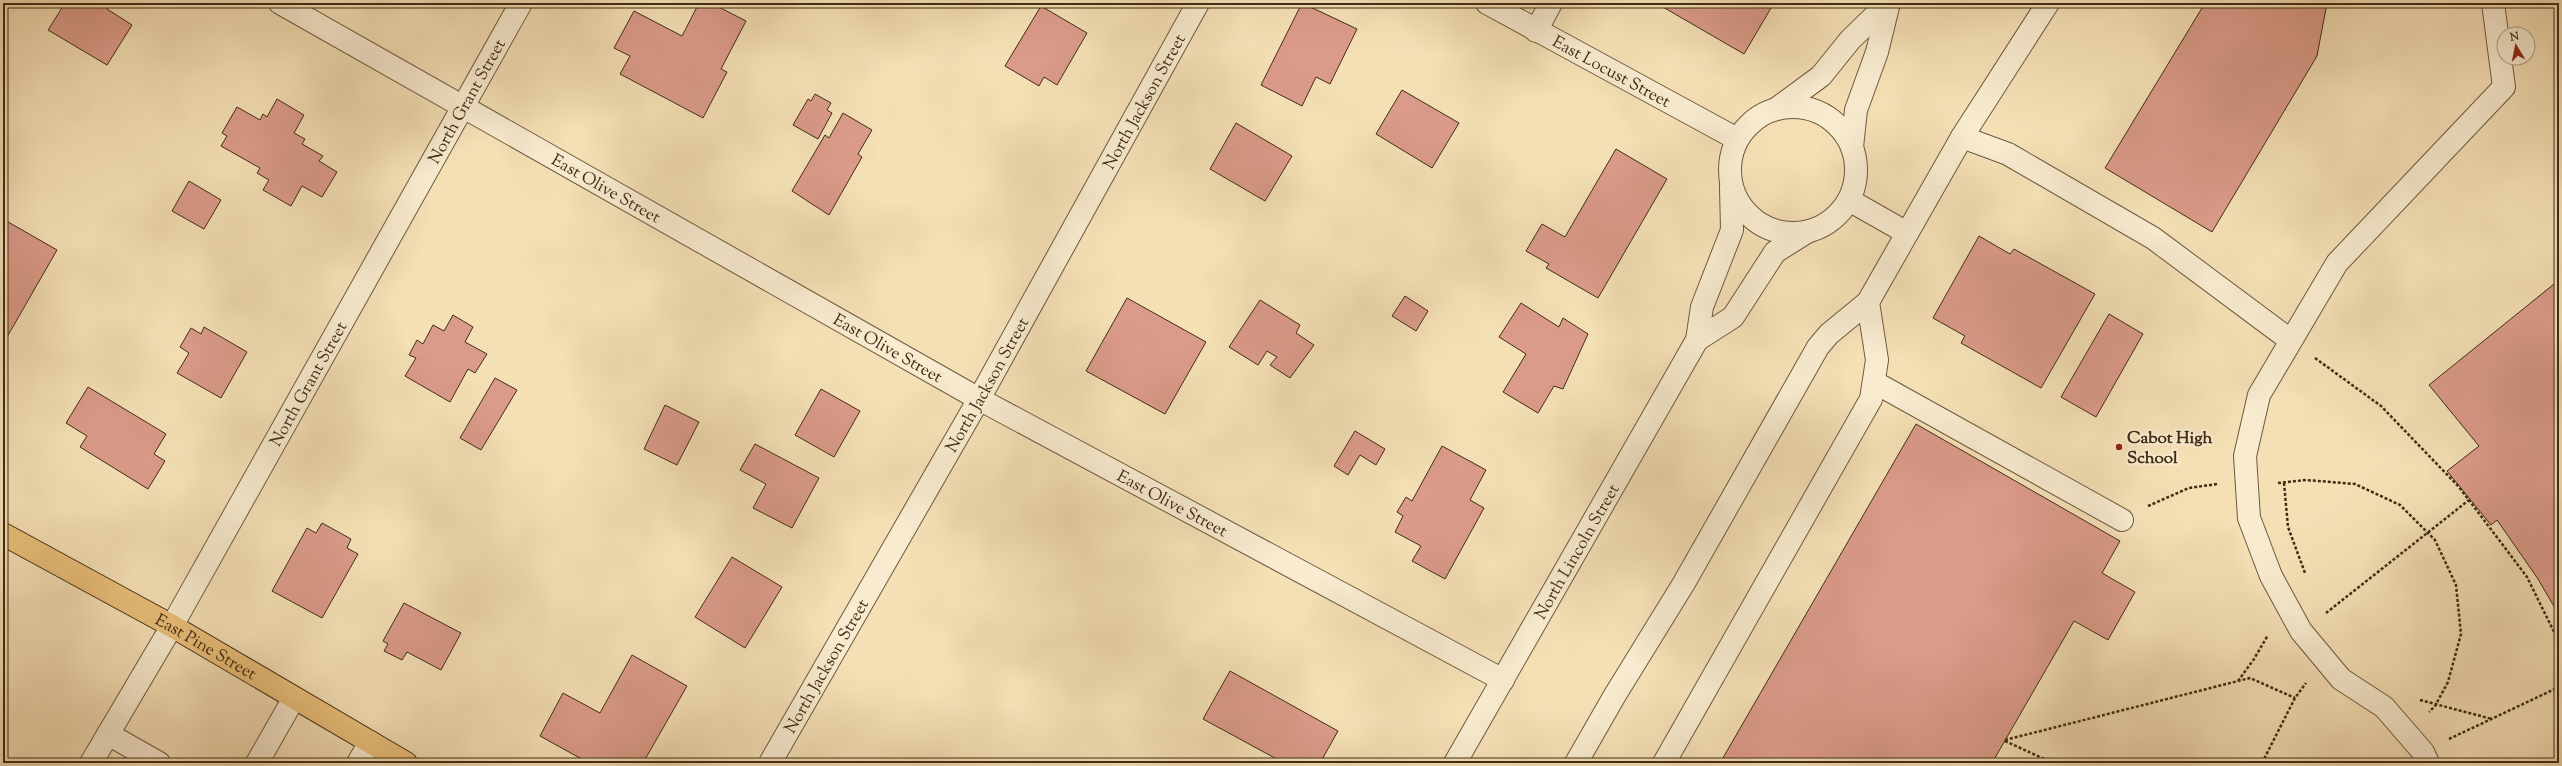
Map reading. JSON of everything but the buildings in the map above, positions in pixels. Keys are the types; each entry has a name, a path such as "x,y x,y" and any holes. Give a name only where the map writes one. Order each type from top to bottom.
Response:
{"main road":[{"name":"East Pine Street","path":"3,534 172,626 406,763"}],"street":[{"name":"East Olive Street","path":"280,3 465,106 979,399 1503,680"},
{"name":"North Grant Street","path":"92,763 172,626 465,106 521,3"},
{"name":"North Jackson Street","path":"770,763 979,399 1198,3"},
{"name":"East Locust Street","path":"1487,3 1737,139"},
{"path":"1536,31 1551,3"},
{"name":"North Lincoln Street","path":"1455,763 1697,340 1702,307 1732,230 1729,170 1731,154 1737,139 1747,125 1760,115 1775,109 1821,76 1850,40 1888,3"},
{"name":"North Lincoln Street","path":"1697,340 1733,317 1775,252 1807,232 1835,218 1849,200 1856,178 1852,148 1856,110 1877,52 1888,3"},
{"path":"1576,763 1615,695 1684,583 1818,347 1829,334 1868,302 1962,138 2048,3"},
{"path":"2425,758 2384,707 2341,679 2301,631 2271,576 2249,518 2245,456 2259,395 2290,340 2337,263 2504,87 2493,3"},
{"name":"North Lincoln Street","path":"1775,109 1792,107 1808,108 1822,114 1835,122 1852,148"},
{"path":"1962,138 2008,154 2153,238 2290,340"},
{"name":"North Lincoln Street","path":"1731,187 1738,202 1747,215 1760,225 1775,231 1792,234 1807,232"},
{"path":"1849,200 1907,233"},
{"path":"1664,763 1871,399 1877,360 1868,302"},
{"path":"1874,382 2122,520"},
{"path":"257,763 294,698"},
{"path":"108,734 159,763"},
{"path":"358,763 370,742"}],"path":[{"path":"2290,340 2381,406 2469,500 2527,577 2559,642"},
{"path":"2122,520 2136,511 2189,488 2306,480 2355,484 2400,505 2435,540 2456,585 2460,634 2448,682 2435,706 2407,734"},
{"path":"2301,631 2358,590 2469,500"},
{"path":"2238,681 2258,654 2269,632"},
{"path":"2262,763 2300,688 2314,678 2330,676 2341,679"},
{"path":"2053,763 2005,740 2250,678 2295,698"},
{"path":"2425,758 2559,687"}],"place":[{"name":"Cabot High School","path":"2119,447"}]}
